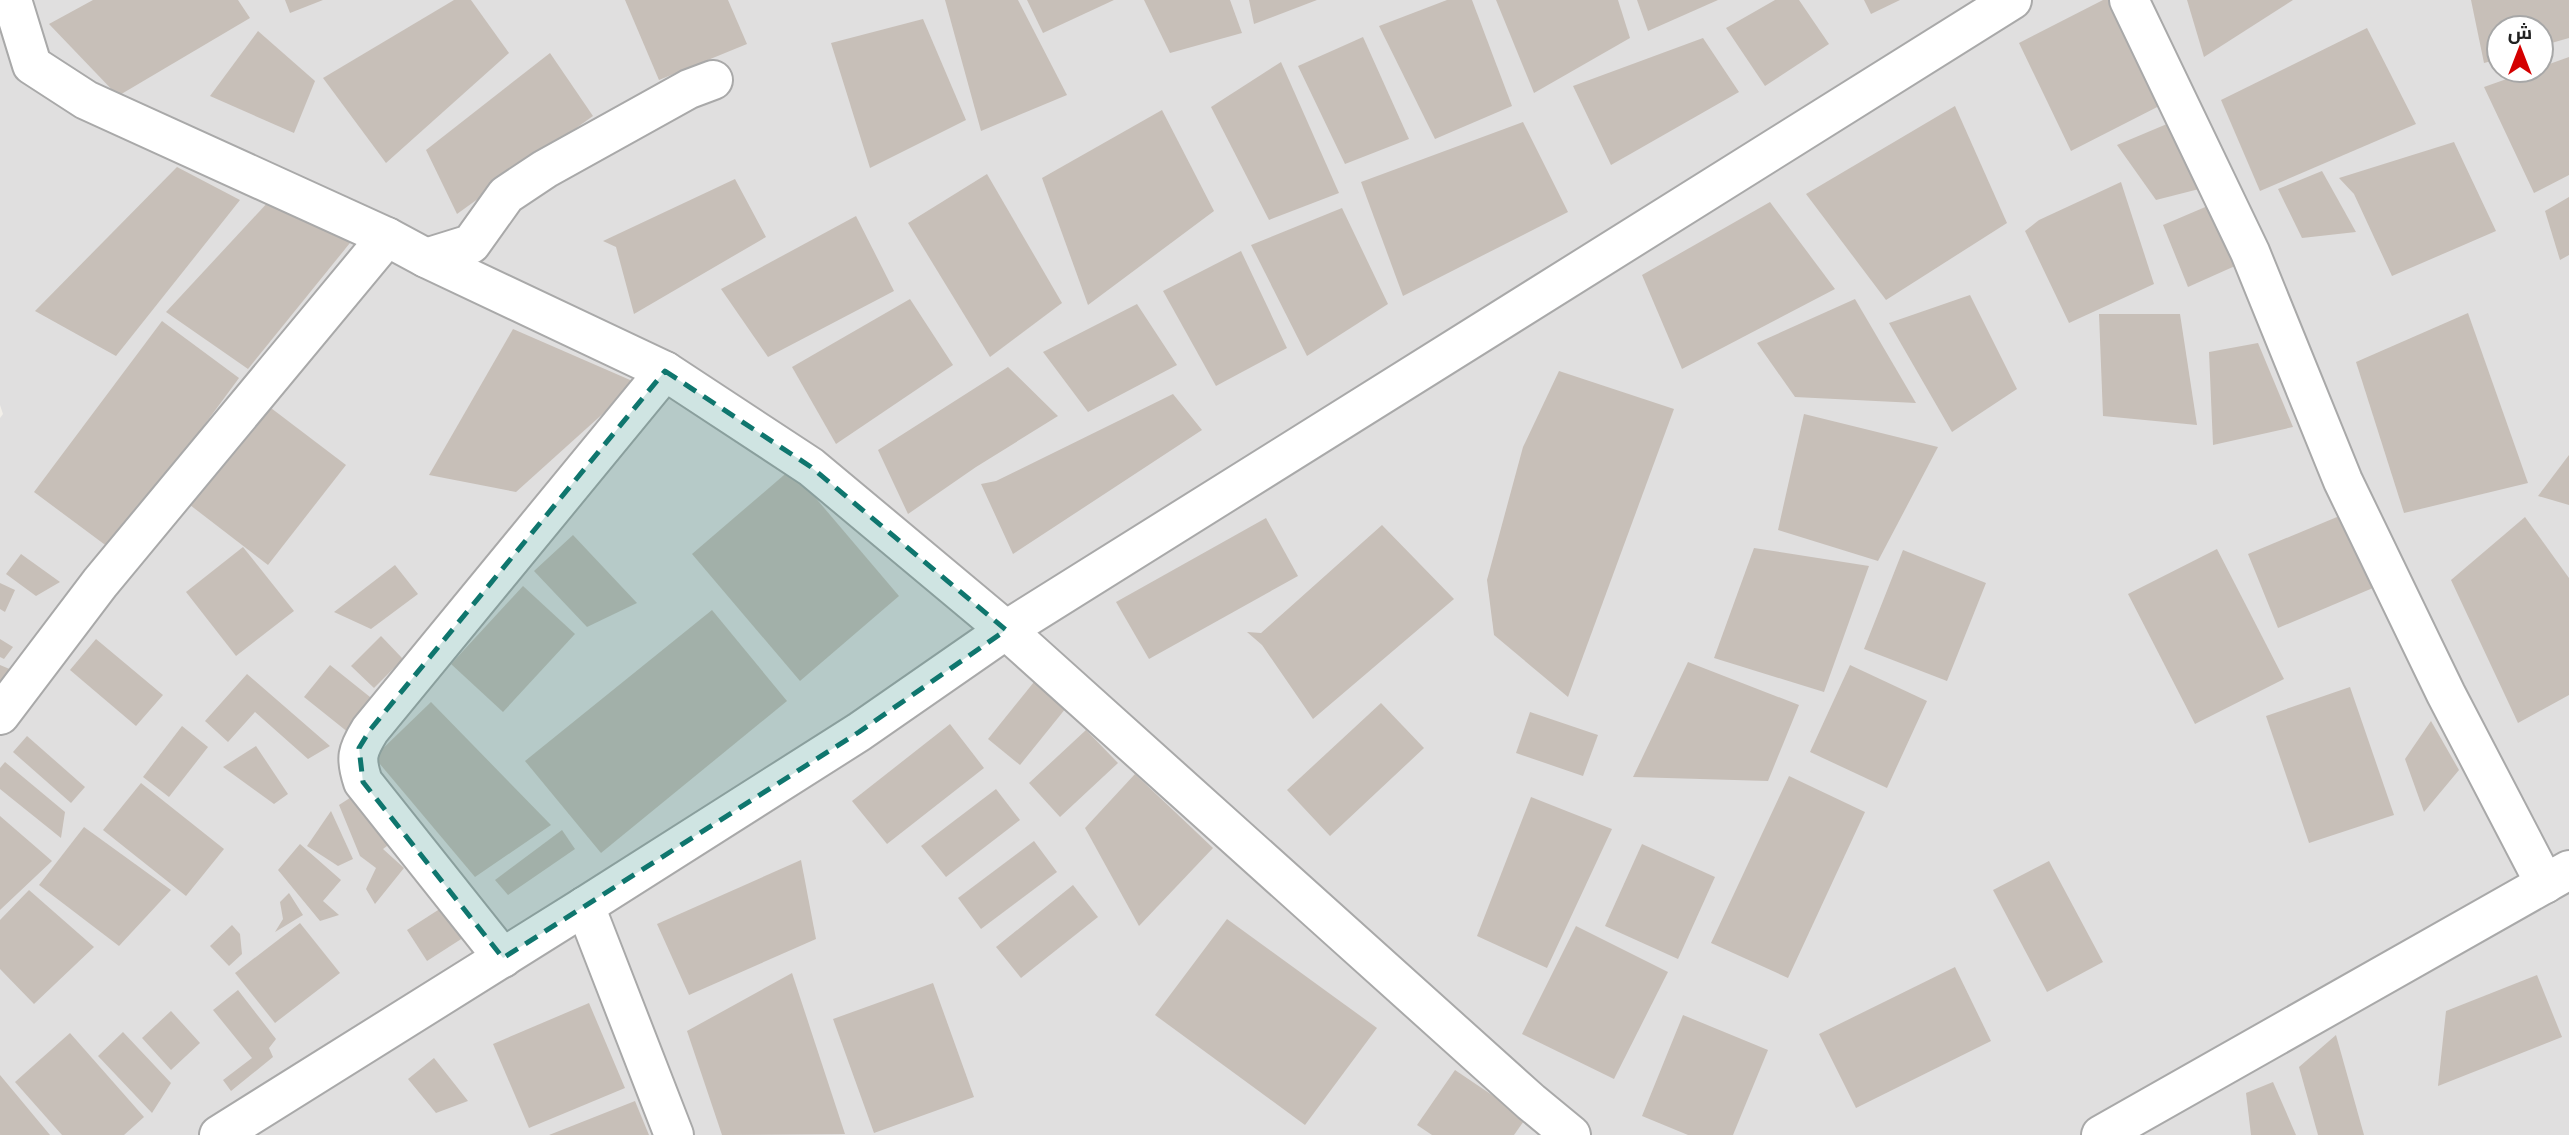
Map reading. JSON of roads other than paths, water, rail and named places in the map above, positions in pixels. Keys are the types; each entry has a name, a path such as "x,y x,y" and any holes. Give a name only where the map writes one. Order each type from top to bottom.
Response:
{"street":[{"path":"12,0 32,65 86,100 387,237 665,371 811,467 1006,630 1571,1135"},
{"path":"219,1135 859,732 1006,630 2012,0"},
{"path":"2101,1135 2557,877 2446,694 2343,481 2250,252 2129,0"},
{"path":"426,258 471,244 506,195 545,169 689,89 713,80"},
{"path":"0,715 100,583 387,237"},
{"path":"503,958 363,782 357,765 359,748 370,730 665,371"},
{"path":"585,906 674,1135"}]}
